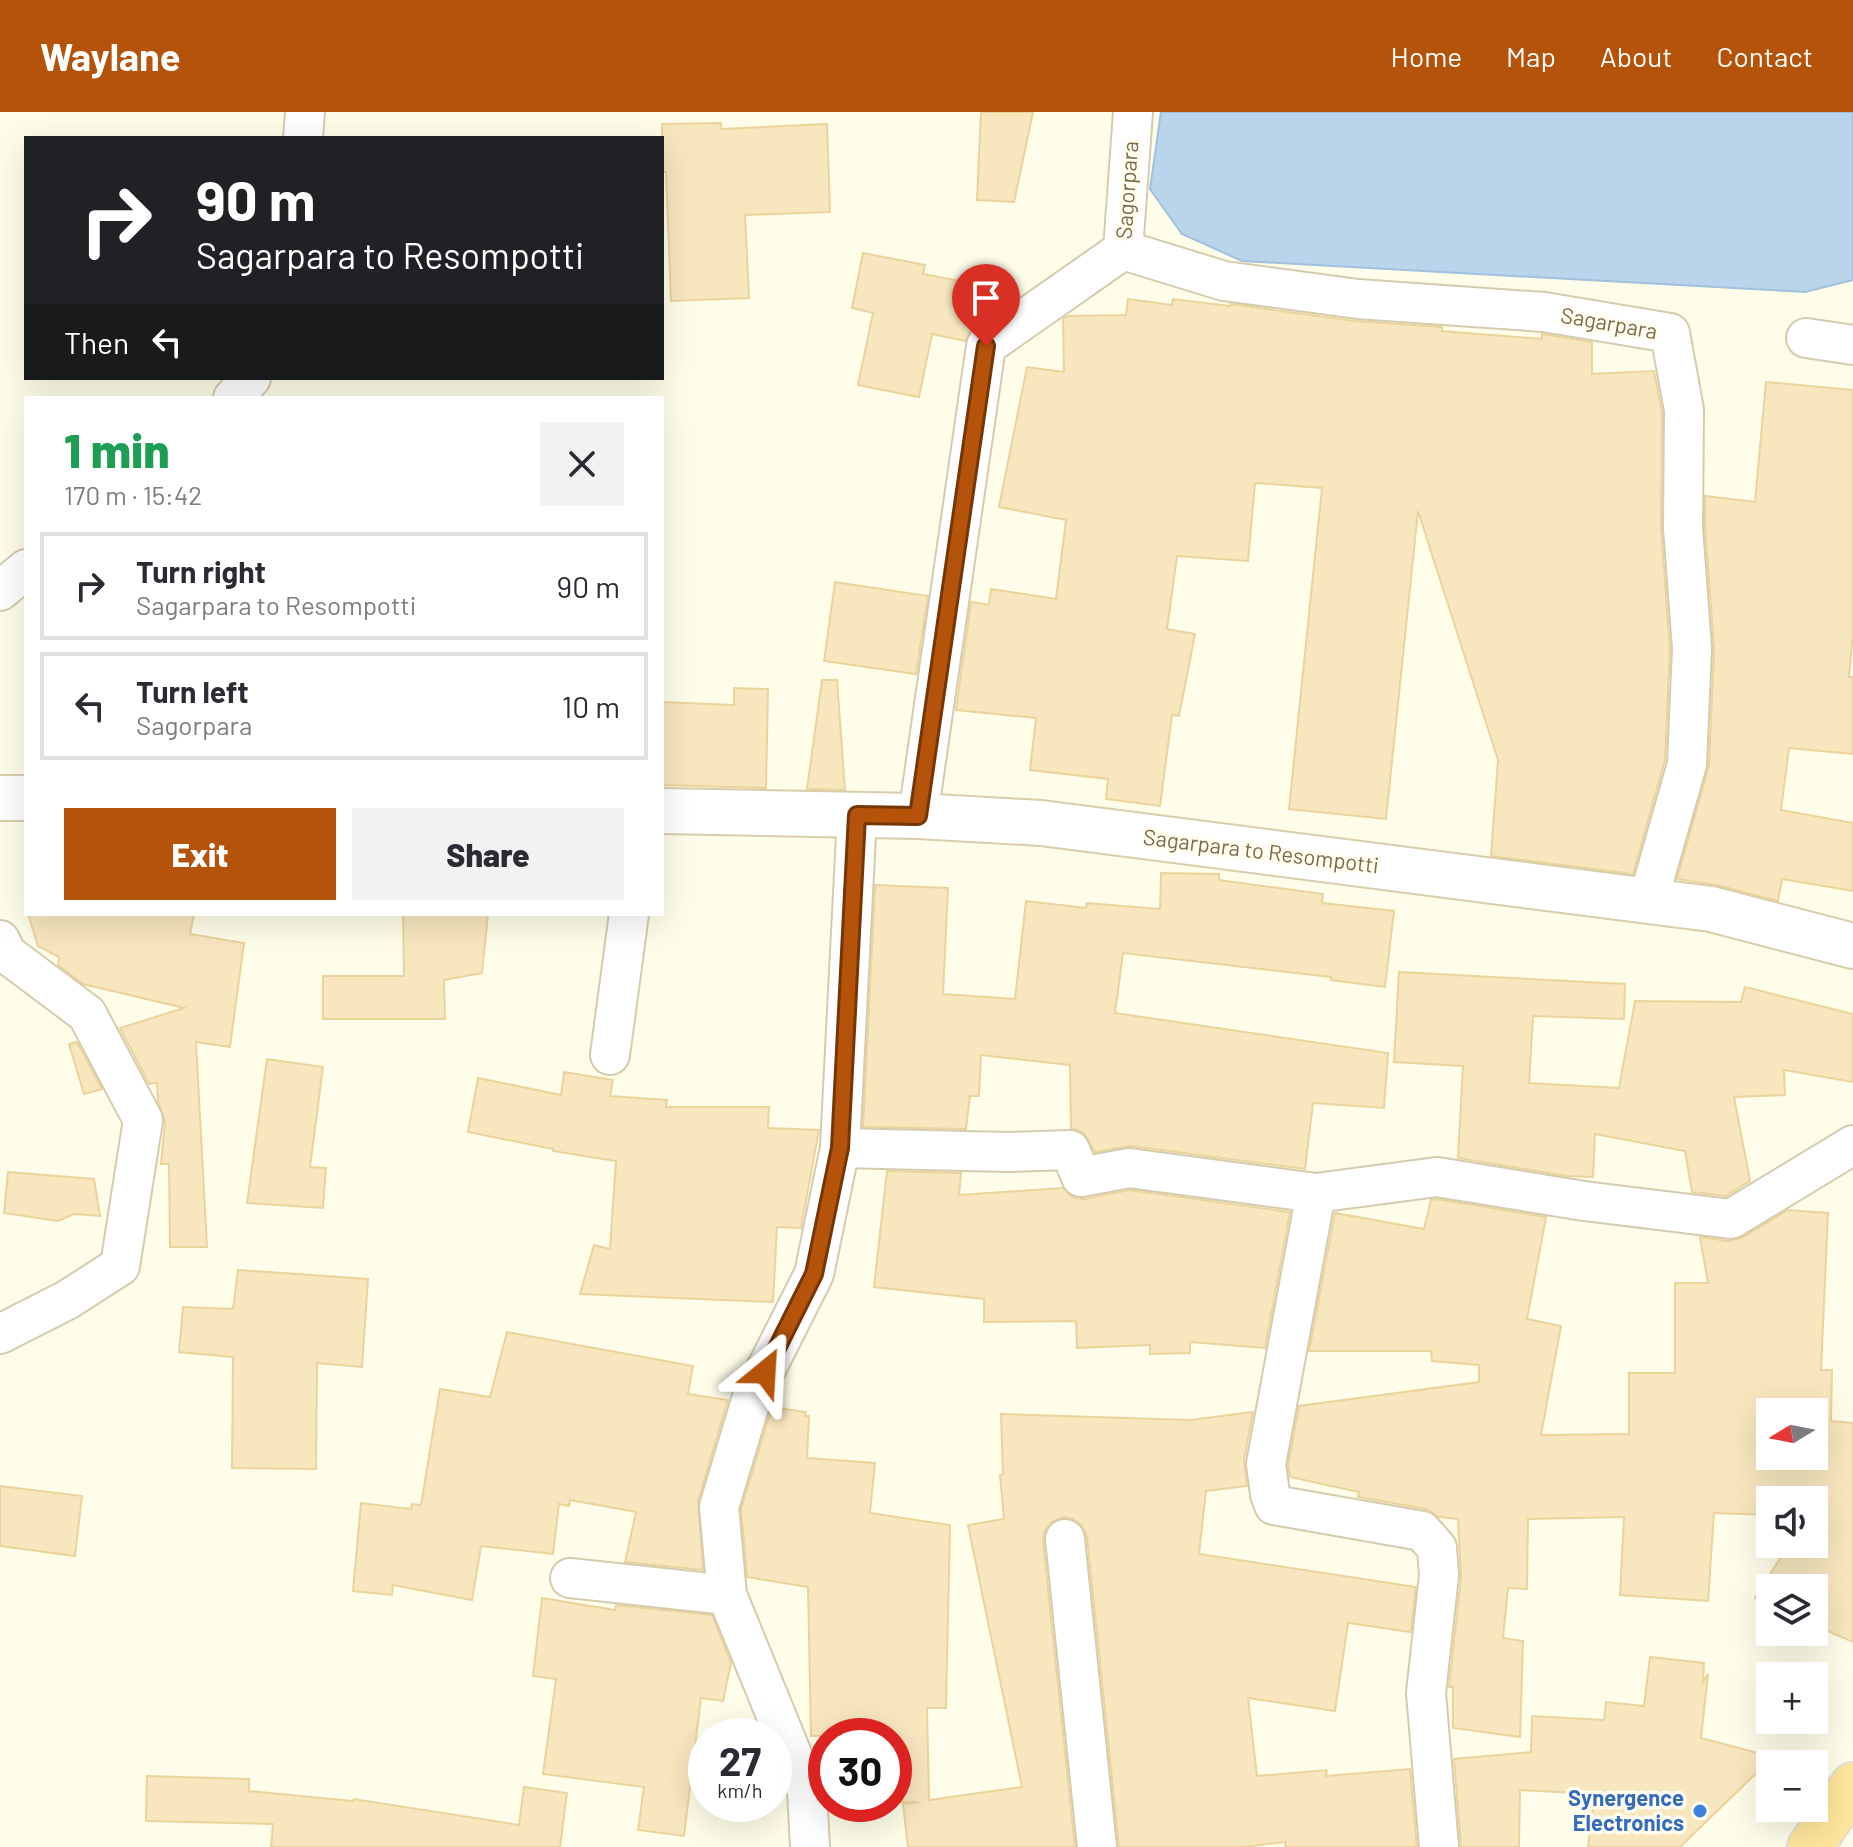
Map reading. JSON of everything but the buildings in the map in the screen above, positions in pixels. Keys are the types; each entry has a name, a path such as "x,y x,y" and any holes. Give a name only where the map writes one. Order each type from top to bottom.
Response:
{"highway":[{"path":"1810,1847 1853,1785"}],"main road":[{"path":"0,798 24,798"},
{"name":"Sagarpara to Resompotti","path":"664,811 918,816 1041,823 1711,909 1853,946"}],"street":[{"path":"303,136 305,112"},
{"name":"Sagorpara","path":"918,816 986,346 1123,250 1133,112"},
{"name":"Sagarpara","path":"1123,250 1224,281 1358,299 1544,312 1670,333 1684,410 1683,528 1692,648 1687,764 1648,901"},
{"path":"1806,338 1853,345"},
{"path":"235,396 249,380"},
{"path":"0,591 24,571"},
{"path":"810,1847 807,1791 727,1595 719,1507 752,1397 814,1274 840,1148 857,815"},
{"path":"610,1055 629,916"},
{"path":"0,940 7,954 87,1014 143,1120 120,1266 67,1300 0,1334"},
{"path":"840,1148 1008,1152 1070,1150 1081,1177 1129,1168 1316,1193 1437,1177 1584,1201 1731,1219 1853,1145"},
{"path":"1316,1193 1266,1464 1270,1494 1274,1505 1422,1531 1437,1548 1439,1575 1426,1693 1439,1847"},
{"path":"1065,1539 1097,1847"},
{"path":"570,1578 727,1595"}],"water":[{"path":"1161,112 1853,112 1853,280 1805,292 1242,261 1182,234 1150,189"}],"place":[{"name":"Synergence Electronics","path":"1700,1811"}],"route":[{"path":"765,1372 814,1274 840,1148 857,815 918,816 986,346"}]}
